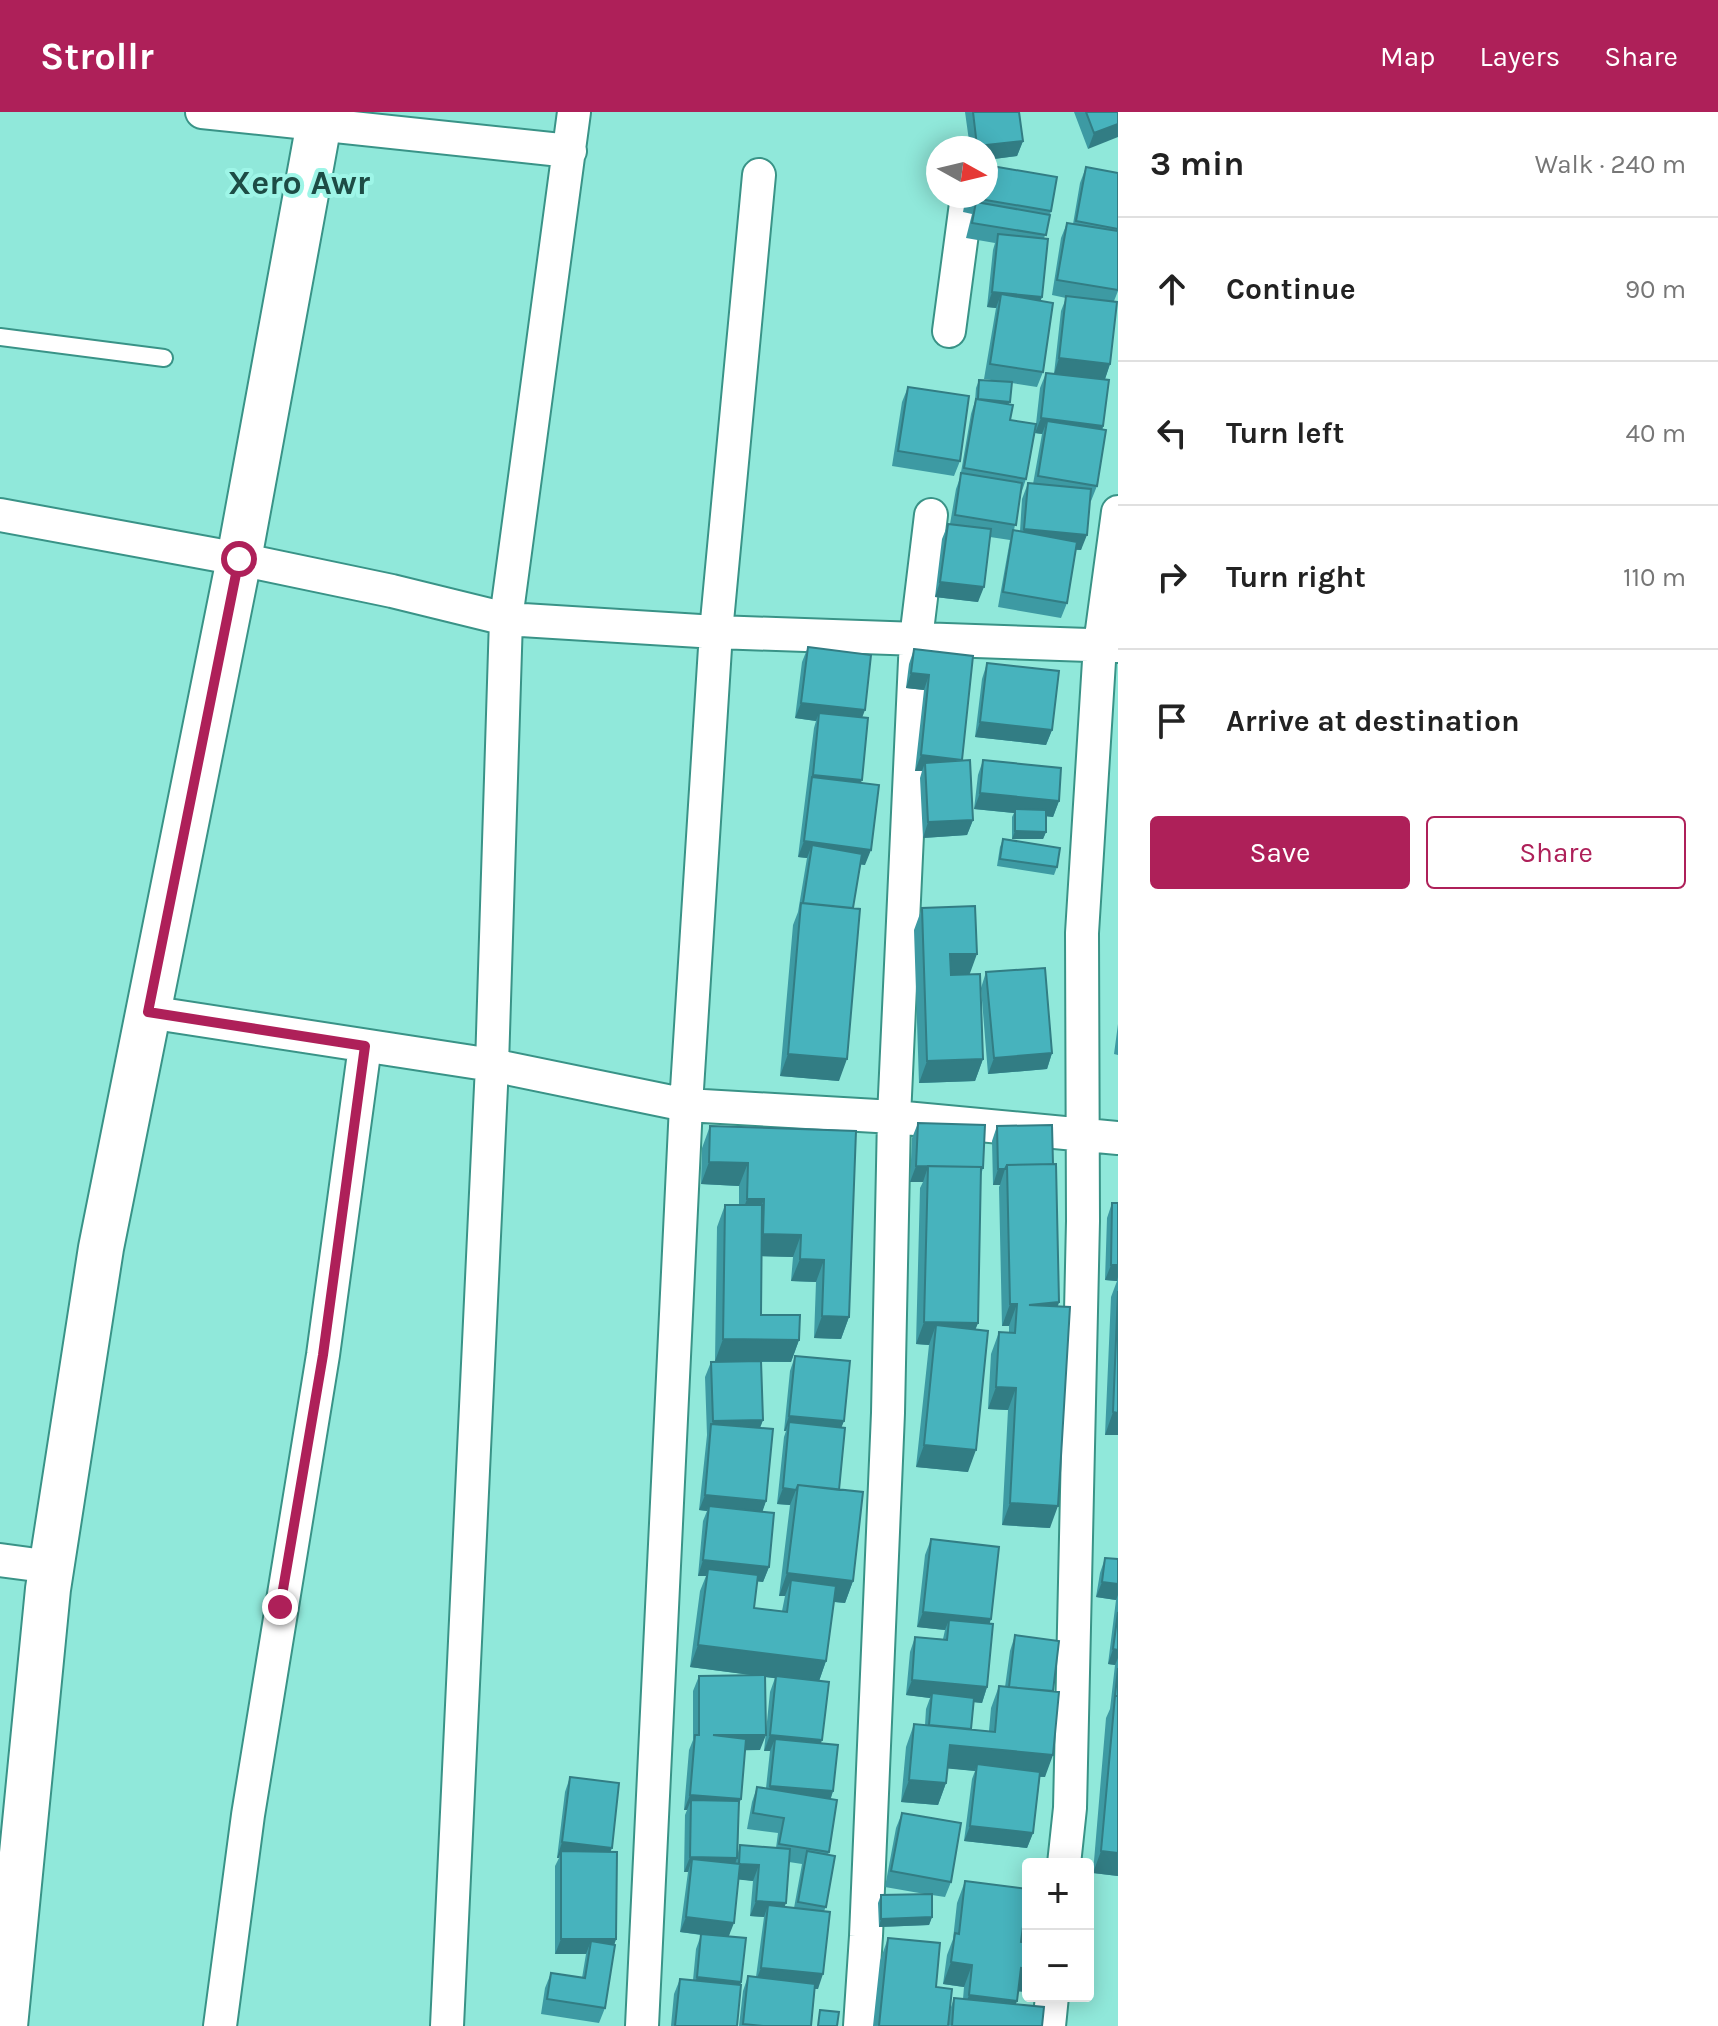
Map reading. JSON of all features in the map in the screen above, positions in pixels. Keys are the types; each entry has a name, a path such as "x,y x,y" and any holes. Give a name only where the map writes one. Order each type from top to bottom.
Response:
{"main road":[{"path":"5,2026 52,1567 101,1248 239,559 320,118"}],"street":[{"path":"202,112 320,118 570,151"},
{"path":"447,2026 492,1065 506,619 574,112"},
{"path":"642,2026 686,1105 716,632 759,175"},
{"path":"949,331 965,208"},
{"path":"1065,1858 1070,1808 1082,1269 1082,933 1109,646 1118,512"},
{"path":"0,515 239,559 506,619 716,632 1109,646"},
{"path":"860,2026 887,1445 894,1117 916,639 931,515"},
{"path":"148,1012 492,1065 686,1105 894,1117 1118,1138"},
{"path":"220,2026 248,1815 323,1355 365,1046"},
{"path":"0,1560 52,1567"},
{"path":"1049,2026 1051,2002"}],"lane":[{"path":"0,337 164,358"}],"building":[{"path":"973,112 1019,112 1023,141 998,144 998,136 976,136"},
{"path":"1086,112 1118,112 1118,124 1094,133"},
{"path":"998,167 1057,177 1051,211 998,202"},
{"path":"1086,167 1118,173 1118,229 1076,221"},
{"path":"998,206 1050,215 1046,235 972,223 975,208"},
{"path":"1067,223 1118,231 1118,290 1057,280"},
{"path":"998,234 1048,239 1042,297 992,292"},
{"path":"1001,294 1053,303 1043,372 990,364"},
{"path":"1066,296 1117,302 1110,364 1059,358"},
{"path":"1046,373 1109,380 1103,426 1041,418"},
{"path":"979,380 1012,382 1010,402 978,399"},
{"path":"908,387 969,396 960,461 898,451"},
{"path":"976,399 1013,405 1010,420 1036,424 1026,479 964,468"},
{"path":"1047,421 1106,430 1097,486 1038,476"},
{"path":"961,473 1022,483 1016,525 955,515"},
{"path":"1028,483 1091,489 1087,535 1024,529"},
{"path":"948,524 991,529 984,587 940,582"},
{"path":"1013,530 1077,542 1067,603 1003,592"},
{"path":"808,647 871,655 865,710 801,703"},
{"path":"914,649 973,656 962,760 921,755 929,675 911,673"},
{"path":"987,663 1059,671 1052,730 980,722"},
{"path":"819,713 868,718 862,780 813,775"},
{"path":"970,760 973,820 928,822 925,763"},
{"path":"983,760 1061,768 1059,801 980,793"},
{"path":"812,777 879,785 871,850 804,841"},
{"path":"1015,809 1046,810 1046,832 1015,831"},
{"path":"1003,839 1060,848 1057,867 1000,859"},
{"path":"812,845 862,854 853,908 803,903"},
{"path":"801,903 860,909 847,1059 788,1054"},
{"path":"975,906 977,954 950,954 951,975 980,974 983,1059 927,1061 922,908"},
{"path":"1045,968 1052,1053 994,1058 986,972"},
{"path":"918,1123 985,1125 983,1168 916,1166"},
{"path":"1052,1125 1053,1164 1007,1165 1005,1169 998,1169 997,1126"},
{"path":"710,1126 856,1131 849,1317 822,1316 824,1260 800,1259 801,1235 763,1234 764,1199 747,1199 748,1163 709,1162"},
{"path":"1056,1164 1059,1302 1029,1305 1070,1307 1058,1506 1010,1503 1016,1388 996,1387 999,1332 1015,1333 1017,1304 1010,1304 1007,1165"},
{"path":"928,1166 981,1167 978,1323 924,1322"},
{"path":"1112,1203 1118,1203 1118,1265 1111,1265"},
{"path":"725,1205 762,1205 761,1315 800,1315 799,1340 723,1339"},
{"path":"1118,1291 1118,1413 1113,1412"},
{"path":"936,1325 988,1331 976,1450 924,1445"},
{"path":"795,1356 850,1361 844,1421 789,1416"},
{"path":"761,1361 763,1420 713,1421 711,1362"},
{"path":"789,1422 845,1428 839,1490 798,1485 796,1490 783,1488"},
{"path":"711,1424 773,1429 766,1501 705,1495"},
{"path":"798,1485 863,1492 853,1581 787,1573"},
{"path":"709,1506 774,1513 769,1567 703,1560"},
{"path":"931,1539 999,1547 991,1619 923,1612"},
{"path":"1105,1558 1118,1559 1118,1584 1102,1582"},
{"path":"708,1569 758,1575 754,1608 787,1612 791,1580 836,1586 826,1661 698,1645"},
{"path":"1118,1612 1118,1650 1113,1649"},
{"path":"949,1620 993,1624 987,1687 912,1680 915,1637 947,1640"},
{"path":"1015,1635 1059,1641 1053,1691 1009,1687"},
{"path":"1118,1668 1118,1696 1115,1696"},
{"path":"765,1675 766,1735 713,1735 746,1739 741,1799 690,1795 695,1735 699,1735 699,1676"},
{"path":"776,1676 829,1682 822,1740 770,1735"},
{"path":"999,1686 1059,1692 1053,1755 950,1745 946,1783 909,1780 914,1724 995,1732"},
{"path":"932,1693 974,1698 971,1729 929,1725"},
{"path":"1115,1696 1118,1696 1118,1853 1101,1851"},
{"path":"775,1739 838,1745 833,1791 770,1786"},
{"path":"977,1764 1040,1772 1033,1833 970,1826"},
{"path":"570,1777 619,1783 612,1848 562,1842"},
{"path":"757,1787 837,1800 829,1852 779,1844 784,1818 753,1813"},
{"path":"691,1800 739,1801 737,1858 690,1857"},
{"path":"902,1813 961,1823 951,1882 891,1871"},
{"path":"740,1845 790,1849 786,1903 756,1901 759,1865 739,1864"},
{"path":"561,1851 617,1852 616,1939 561,1939"},
{"path":"807,1851 835,1856 826,1907 798,1902"},
{"path":"692,1859 740,1864 734,1923 686,1917"},
{"path":"965,1881 1022,1888 1022,1968 1017,2001 969,1995 972,1965 951,1962 955,1933 959,1934"},
{"path":"932,1894 932,1917 881,1919 881,1895"},
{"path":"768,1905 830,1912 823,1974 761,1968"},
{"path":"701,1934 746,1938 741,1982 697,1977"},
{"path":"888,1938 940,1943 936,1987 952,1989 948,2026 879,2026"},
{"path":"591,1941 615,1945 605,2008 547,1999 551,1973 585,1978"},
{"path":"748,1976 815,1984 811,2026 743,2024"},
{"path":"680,1979 741,1985 737,2026 675,2026"},
{"path":"954,1998 1044,2007 1042,2026 952,2026"},
{"path":"820,2010 839,2012 837,2026 818,2026"}],"district":[{"name":"Xero Awr","path":"299,182"}],"route":[{"path":"239,559 148,1012 365,1046 323,1355 280,1607"}]}
